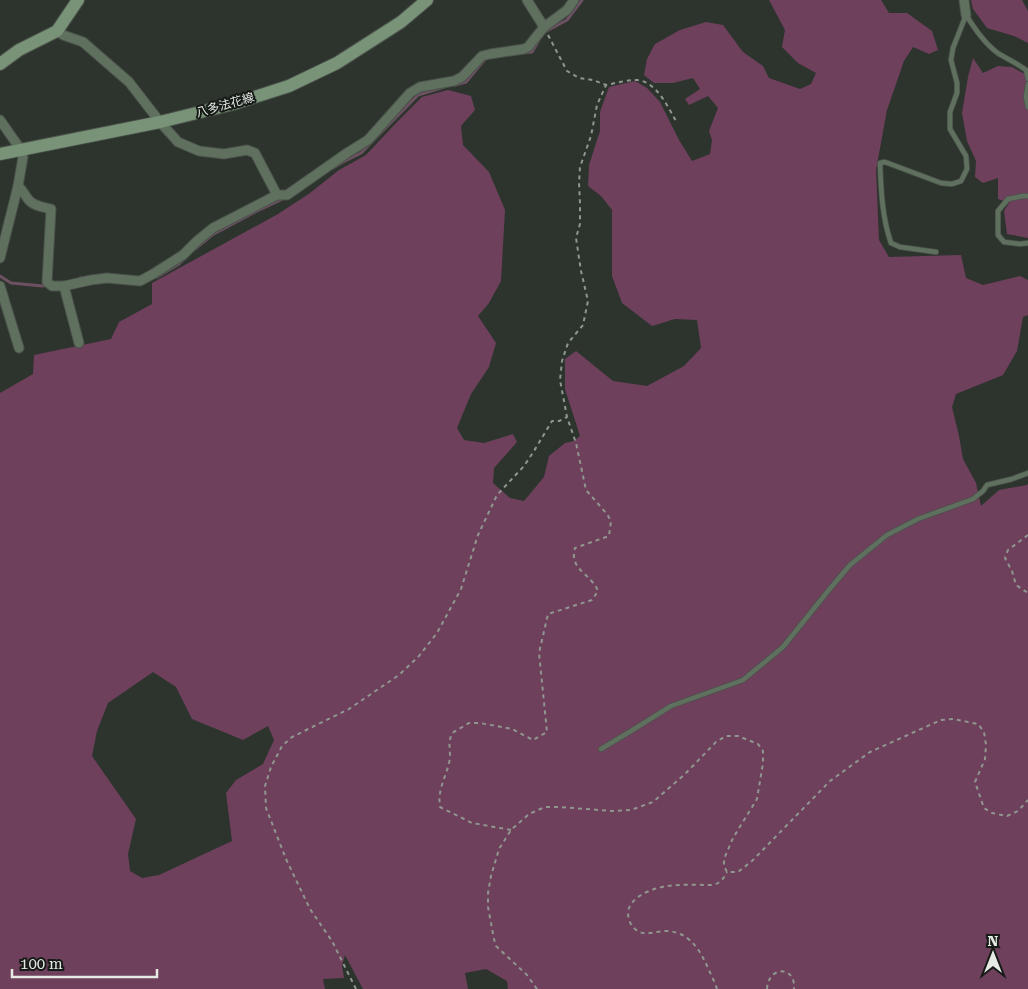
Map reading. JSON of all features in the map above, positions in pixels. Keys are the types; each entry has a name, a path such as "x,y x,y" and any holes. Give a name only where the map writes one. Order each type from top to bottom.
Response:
{"main road":[{"path":"0,64 19,50 57,31 78,0"},
{"name":"八多法花線","path":"0,154 160,122 233,104 289,86 337,62 401,22 427,0"}],"street":[{"path":"526,0 544,27"},
{"path":"18,186 28,200 36,205 51,209 47,282 52,286 64,286 107,278 140,281 183,255 196,241 213,228 278,195 287,195 368,140 410,93 420,87 454,81 462,77 482,56 528,47 544,27 566,10 574,0"},
{"path":"964,0 966,15"},
{"path":"57,31 82,42 129,82 178,142 199,152 224,154 246,150 255,153 278,195"},
{"path":"0,120 22,150 23,157 18,186 0,258"},
{"path":"0,286 19,348"},
{"path":"64,286 79,343"}],"lane":[{"path":"966,15 981,37 998,53 1026,70 1028,78"},
{"path":"936,252 900,247 891,243 885,226 880,163 886,162 941,183 952,184 961,181 967,169 966,156 950,129 950,112 957,93 957,83 951,60 952,48 966,15"},
{"path":"1028,84 1026,97 1028,107"},
{"path":"1028,196 1008,199 998,211 998,235 1004,242 1028,244"},
{"path":"601,749 671,706 743,680 783,647 850,565 887,535 918,519 973,500 987,485 1028,473"}],"path":[{"path":"544,27 567,71 579,78 593,80 606,85 622,81 639,80 652,86 664,99 676,121"},
{"path":"511,830 472,823 440,807 438,797 450,758 449,741 452,733 470,723 512,729 533,740 547,732 539,653 548,614 592,600 598,591 595,584 576,565 574,559 575,548 609,536 610,521 607,514 586,490 576,443 567,417 560,380 562,361 568,342 583,325 588,301 576,238 580,224 578,183 580,168 591,136 597,105 606,85"},
{"path":"356,989 332,941 310,909 286,858 266,808 266,786 271,766 282,746 292,738 349,709 393,679 419,656 437,633 461,589 478,535 497,495 524,466 552,421 559,421 567,417"},
{"path":"1028,535 1008,550 1005,558 1012,571 1016,585 1028,593"},
{"path":"728,872 738,872 752,862 830,781 846,769 870,752 941,720 953,718 978,724 984,732 986,745 985,759 975,782 984,808 992,814 1007,816 1018,811 1028,800"},
{"path":"537,989 527,975 496,946 488,907 491,876 499,848 511,830 529,814 545,806 612,811 631,810 653,802 685,774 716,742 726,736 738,736 758,744 763,751 763,763 756,800 733,838 724,859 724,866 728,872"},
{"path":"717,989 702,954 688,938 678,933 667,931 650,934 641,933 634,929 631,924 628,911 634,900 658,888 669,886 713,886 718,884 728,872"},
{"path":"768,989 770,977 779,972 790,974 795,984 794,989"}],"shaded area":[{"path":"769,0 881,0 889,13 907,13 932,31 938,50 929,54 913,47 904,61 887,110 876,170 879,240 889,257 961,255 966,278 983,285 1020,276 1028,280 1028,315 1023,317 1017,351 1003,375 956,394 952,407 963,459 976,483 981,506 999,490 1028,484 1028,989 508,989 507,981 486,969 465,973 468,989 363,989 345,955 342,966 344,978 323,979 325,989 0,989 0,393 33,374 34,355 111,339 119,322 152,304 152,283 278,214 310,193 339,170 366,155 422,97 448,90 471,96 475,110 461,126 463,145 489,172 505,210 501,281 489,303 478,316 496,343 489,367 471,394 457,428 464,440 484,443 513,434 517,442 494,468 493,483 510,498 524,501 544,477 549,456 565,443 574,441 580,436 565,389 565,359 576,351 613,381 647,386 684,366 701,348 697,320 675,319 652,326 622,303 612,276 612,210 601,196 588,186 589,165 600,131 600,112 609,87 635,81 647,88 660,102 692,161 710,154 712,140 709,131 718,108 708,96 689,105 685,99 700,89 693,78 673,83 654,83 644,75 647,59 655,44 680,30 706,22 723,25 743,52 763,66 769,78 800,89 811,84 816,73 798,63 782,47 785,30","holes":["153,672 176,687 192,719 243,740 268,726 274,740 263,764 236,780 226,793 232,841 159,875 142,878 130,871 128,854 136,819 92,756 97,731 108,703"]},
{"path":"971,0 1022,0 1028,11 1028,43 1014,36 987,28 973,9"},
{"path":"973,58 983,73 998,66 1012,67 1028,76 1028,238 1007,234 1004,211 1009,203 998,199 998,178 983,183 975,177 976,161 967,141 962,113"}],"waterway":[{"path":"523,53 532,52 543,33 567,20 582,0"},
{"path":"455,85 466,82 487,58"},
{"path":"333,168 361,153 418,95 444,87"},
{"path":"195,249 212,235 287,197"},
{"path":"155,277 179,264 185,258"},
{"path":"0,276 11,283 47,285"},
{"path":"80,278 94,276"}]}
